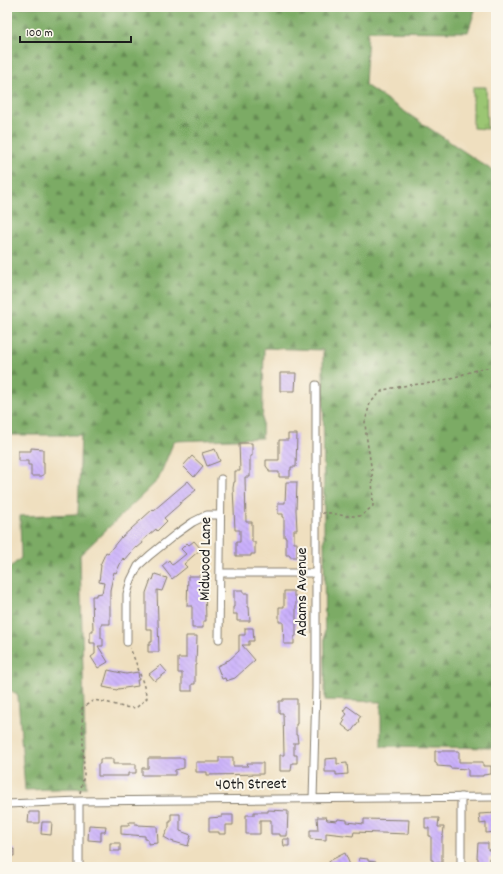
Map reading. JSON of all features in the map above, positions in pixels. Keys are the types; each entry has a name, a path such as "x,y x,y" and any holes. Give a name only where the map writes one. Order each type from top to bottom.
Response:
{"street":[{"name":"Adams Avenue","path":"313,798 316,680 316,385"},
{"name":"Midwood Lane","path":"219,638 221,479"},
{"path":"127,642 127,594 131,580 138,566 176,534 193,522 207,515 220,515"},
{"path":"220,573 316,573"},
{"path":"461,797 461,867"},
{"name":"40th Street","path":"7,804 79,801 496,797"},
{"path":"79,801 79,867"}],"path":[{"path":"316,513 361,516 373,506 372,472 366,434 366,422 370,404 383,390 408,385 433,383 482,368 496,368"},
{"path":"79,801 84,775 82,708 94,700 123,707 136,708 146,698 138,666 127,642"}],"green space":[{"path":"7,7 476,7 468,32 368,31 365,85 496,173 496,748 381,746 381,702 325,700 323,350 264,348 262,438 174,441 158,480 80,555 86,788 25,790 18,696 7,687 7,570 21,558 20,516 78,514 81,435 7,435"},
{"path":"473,87 486,87 487,129 473,128"}],"building":[{"path":"280,373 296,373 295,391 280,391"},
{"path":"288,434 297,434 296,467 291,467 290,477 279,477 279,472 269,472 266,466 266,460 279,460 279,440 288,440"},
{"path":"239,443 252,443 252,456 250,456 250,477 245,477 246,522 252,522 252,542 255,542 255,554 251,554 251,556 236,556 236,542 240,542 240,530 235,530 233,488 235,482 235,471 240,471"},
{"path":"31,448 43,449 44,475 42,476 31,476 31,465 28,465 28,461 18,461 18,451 31,451"},
{"path":"215,449 220,461 207,466 202,453"},
{"path":"192,456 203,466 194,477 183,466"},
{"path":"188,481 196,490 164,518 167,521 157,531 156,529 142,541 143,543 137,548 136,547 125,560 123,558 116,573 114,572 110,590 110,624 101,624 101,638 103,638 103,646 98,646 108,662 98,668 91,657 95,654 95,643 90,643 90,631 93,631 92,596 102,593 104,583 99,582 100,565 106,552 108,553 121,537"},
{"path":"286,482 297,482 297,530 294,530 294,543 297,543 297,557 290,557 290,555 286,555 284,517 283,514 278,514 278,503 285,503"},
{"path":"194,541 201,549 184,564 187,567 172,579 162,566 169,560 172,565 175,563 186,554 181,549 187,543 189,545"},
{"path":"155,574 167,578 162,591 157,590 159,652 148,652 148,645 152,642 152,629 146,629 146,593 151,579 153,580"},
{"path":"188,576 202,576 202,583 205,583 206,621 203,621 203,628 192,628 192,606 187,606"},
{"path":"234,590 243,590 243,593 248,593 250,621 237,621 237,614 233,614"},
{"path":"284,591 294,591 294,596 296,596 296,636 294,637 294,644 284,644 283,622 279,622 279,607 284,607"},
{"path":"245,628 253,628 254,641 249,641 249,645 242,645 255,660 235,678 226,681 225,678 222,679 217,666 229,660 239,651 239,635 245,635"},
{"path":"186,636 197,636 195,684 192,684 192,691 182,691 182,673 178,673 178,658 186,658"},
{"path":"161,665 167,672 155,681 149,674"},
{"path":"108,670 126,674 138,672 138,686 117,690 103,687"},
{"path":"283,699 297,699 296,735 298,743 294,743 294,755 297,755 297,763 292,763 291,771 280,771 280,755 284,755 283,713 279,713 279,701 283,701"},
{"path":"347,706 361,716 351,732 342,725 345,720 343,719 347,714 343,711"},
{"path":"435,751 459,751 459,762 483,762 483,766 491,766 491,774 483,776 468,776 468,769 437,766 437,763 435,763"},
{"path":"219,757 233,757 233,766 248,766 247,763 263,763 263,774 207,775 207,772 196,772 196,762 219,762"},
{"path":"148,758 184,758 184,768 175,770 175,775 142,775 142,768 148,768"},
{"path":"337,758 337,764 347,763 348,774 336,775 336,772 325,772 325,759"},
{"path":"100,759 113,759 113,764 136,764 136,773 128,773 128,776 98,776 98,764 100,764"},
{"path":"268,810 288,811 287,836 271,834 271,820 260,820 260,834 246,834 246,815 254,815 254,812 268,812"},
{"path":"29,812 39,812 39,823 28,823"},
{"path":"496,813 496,832 486,833 486,823 480,824 479,814"},
{"path":"171,814 180,814 180,831 191,835 188,846 171,841 164,837 169,827 169,822 171,822"},
{"path":"222,815 233,815 233,825 226,825 226,834 209,832 209,818 222,817"},
{"path":"317,817 326,817 327,820 337,821 338,819 347,820 347,822 364,824 364,819 409,820 408,834 354,832 353,836 326,833 326,840 310,839 310,830 318,830"},
{"path":"425,818 439,818 438,827 444,827 442,836 442,863 433,863 433,860 431,860 431,836 429,836 429,828 425,828"},
{"path":"42,822 52,822 51,835 41,834"},
{"path":"129,822 135,822 135,824 138,825 157,826 158,843 148,844 148,839 145,839 145,836 121,834 121,825 129,825"},
{"path":"89,825 106,826 105,832 101,832 101,841 88,840"},
{"path":"283,839 289,839 289,846 284,846"},
{"path":"110,843 120,843 120,851 110,851"},
{"path":"478,843 488,843 488,850 492,850 492,858 489,858 489,866 478,866"},
{"path":"14,849 14,856 9,856 8,850"},
{"path":"345,853 350,865 346,867 331,867 329,861"},
{"path":"359,858 376,862 375,867 358,867"}]}
